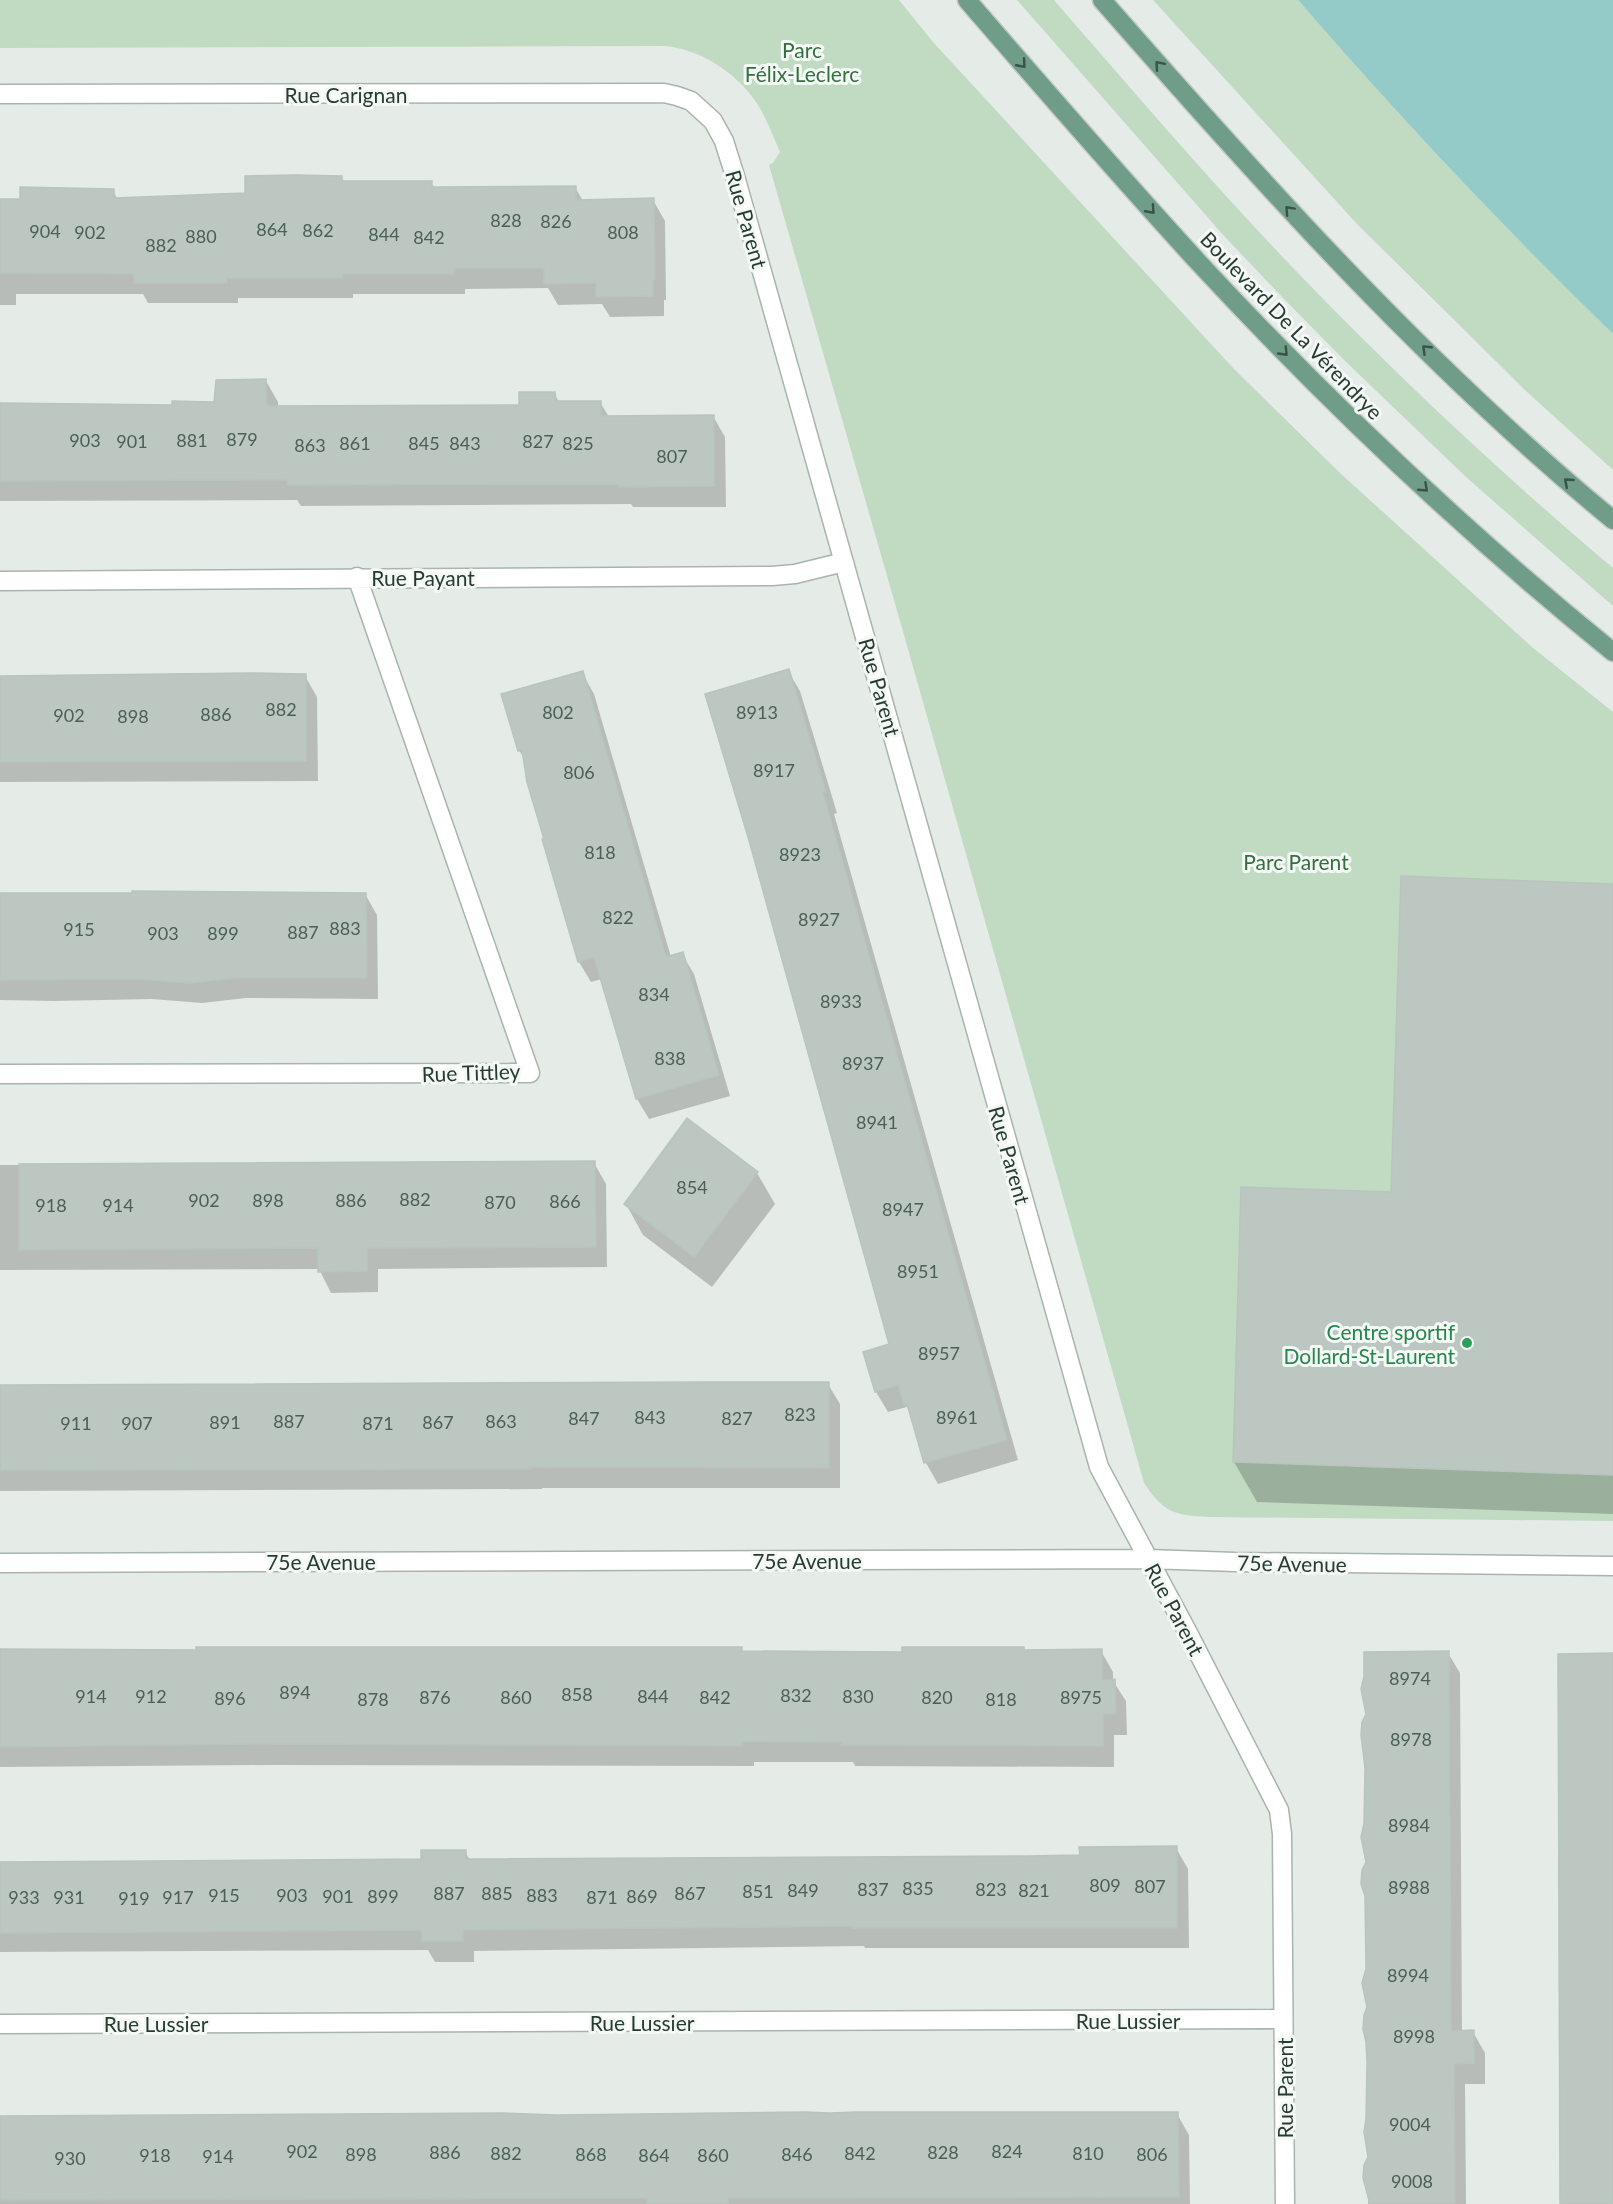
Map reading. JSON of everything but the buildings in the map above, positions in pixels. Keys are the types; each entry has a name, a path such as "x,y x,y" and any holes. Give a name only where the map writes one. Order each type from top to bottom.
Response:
{"main road":[{"name":"Boulevard De La Vérendrye","path":"967,0 1198,262 1287,355 1386,453 1467,528 1613,652"},
{"path":"1102,0 1258,176 1394,318 1526,446 1613,520"}],"street":[{"name":"Rue Carignan","path":"0,94 640,92 677,96 691,101"},
{"name":"Rue Parent","path":"691,101 713,121 727,148 1099,1467 1279,1810 1282,1834 1285,2204"},
{"name":"Rue Payant","path":"0,581 772,576 795,574 844,562"},
{"name":"Rue Tittley","path":"0,1074 530,1073 357,577"},
{"name":"75e Avenue","path":"0,1563 1148,1559 1613,1566"},
{"name":"Rue Lussier","path":"0,2024 1283,2019"}],"green space":[{"name":"Parc Parent","path":"0,0 899,0 933,42 1234,369 1340,473 1532,647 1613,712 1613,1521 1208,1517 1171,1511 1158,1501 1144,1483 769,165 780,152 761,110 743,86 720,66 693,52 664,46 0,48"},
{"path":"1017,0 1054,0 1205,173 1336,312 1452,425 1613,568 1613,606 1466,477 1284,299 1224,236"},
{"path":"1153,0 1298,0 1452,170 1613,334 1613,470 1527,392 1357,224"}],"water":[{"path":"1298,0 1613,0 1613,334 1452,170"}],"place":[{"name":"Centre sportif Dollard-St-Laurent","path":"1467,1343"}],"park label":[{"name":"Parc Félix-Leclerc","path":"802,61"}]}
